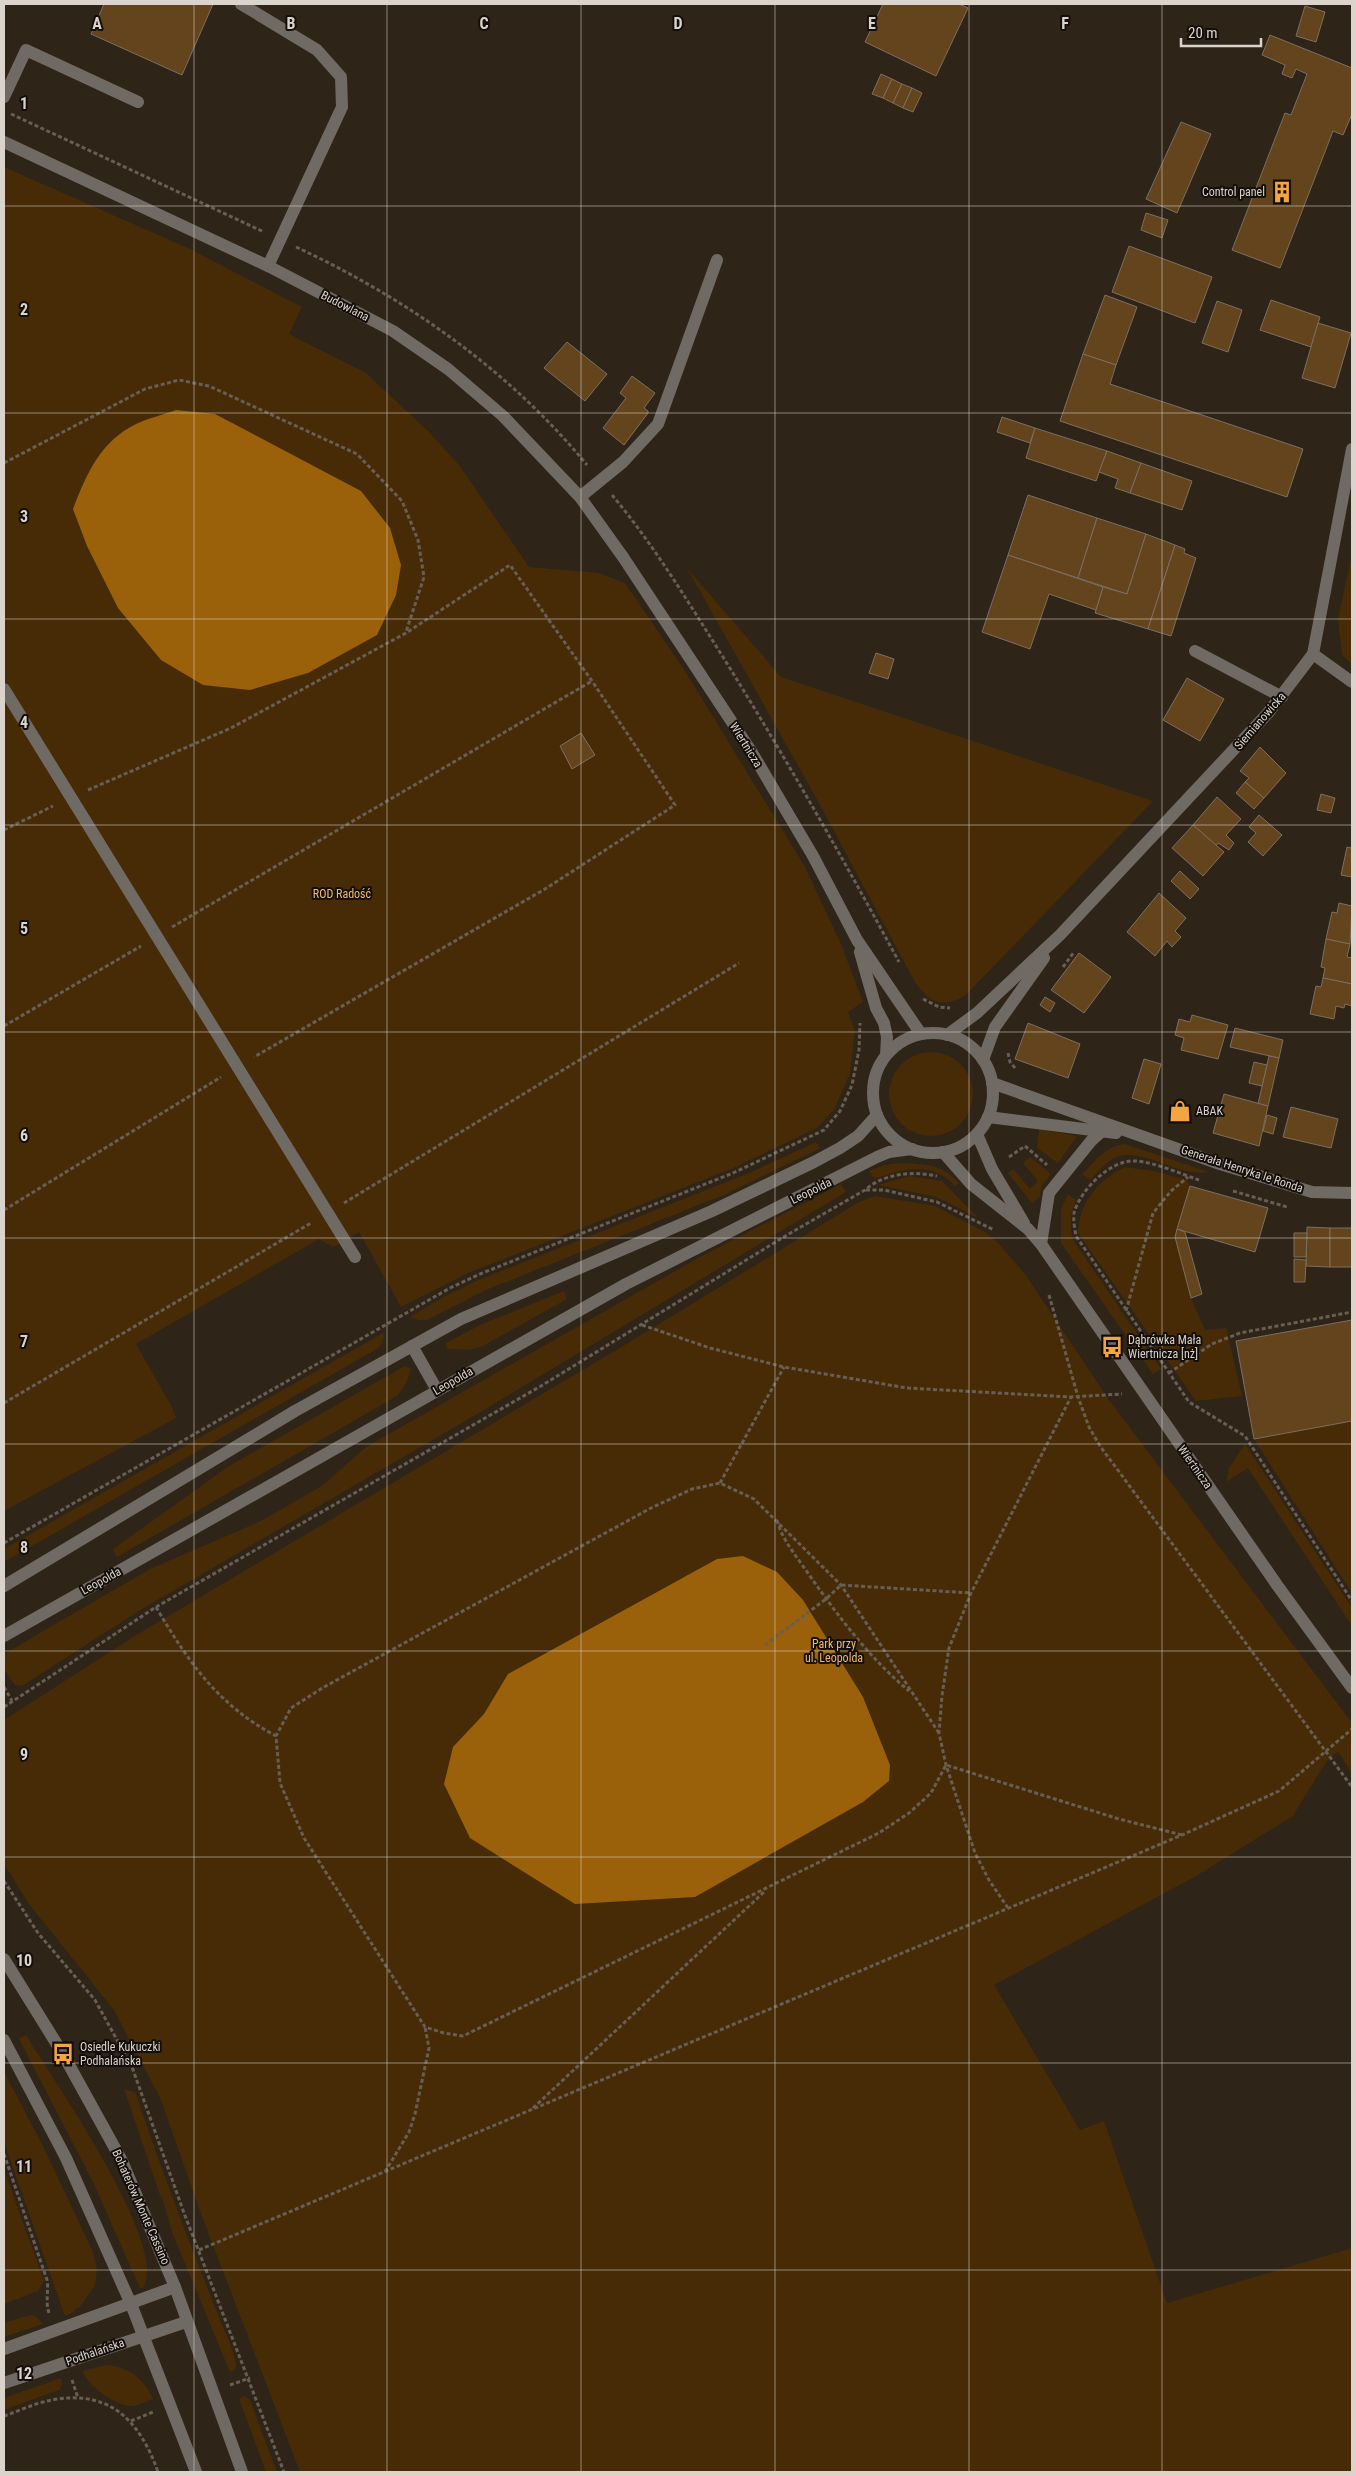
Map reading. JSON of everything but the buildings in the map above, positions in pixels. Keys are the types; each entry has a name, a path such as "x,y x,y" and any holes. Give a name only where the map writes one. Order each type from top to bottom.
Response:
{"street":[{"path":"241,4 317,50 341,77 342,107 268,266"},
{"path":"4,97 26,50 138,102"},
{"name":"Budowlana","path":"4,142 268,266 393,331 448,369 503,416 580,497 624,557"},
{"path":"580,497 623,462 658,424 717,260"},
{"name":"Siemianowicka","path":"947,1035 977,1013 1060,936 1282,697 1313,654 1352,449"},
{"name":"Wiertnicza","path":"624,557 751,751 813,856 857,940 921,1034"},
{"path":"1195,651 1282,697"},
{"path":"1313,654 1352,682"},
{"path":"4,689 355,1256"},
{"name":"Siemianowicka","path":"983,1060 995,1027 1060,936"},
{"name":"Wiertnicza","path":"857,940 876,1008 884,1023 887,1037 886,1055"},
{"path":"921,1034 947,1035 961,1040 983,1060 992,1083 992,1102 988,1117 977,1134 962,1146 943,1152 922,1152 912,1149 892,1137 877,1115 873,1094 876,1074 886,1055 896,1046 921,1034"},
{"name":"Generała Henryka le Ronda","path":"992,1083 1220,1164 1312,1192 1352,1193"},
{"name":"Leopolda","path":"4,1586 295,1411 461,1319 712,1210 814,1162 852,1140 877,1115"},
{"name":"Generała Henryka le Ronda","path":"988,1117 1102,1132 1134,1134"},
{"path":"1041,1244 1049,1193 1091,1141 1102,1132"},
{"name":"Wiertnicza","path":"977,1134 992,1170 1028,1229 1041,1244 1272,1577 1352,1688"},
{"name":"Leopolda","path":"4,1636 626,1284 885,1153 912,1149"},
{"name":"Wiertnicza","path":"943,1152 971,1184 1028,1229"},
{"path":"412,1346 438,1390"},
{"name":"Bohaterów Monte Cassino","path":"4,1959 63,2054 122,2161 175,2287 186,2322 242,2472"},
{"path":"4,2040 66,2158 131,2304 196,2472"},
{"path":"4,2349 175,2287"},
{"name":"Podhalańska","path":"4,2383 186,2322"}],"path":[{"path":"4,110 339,267 436,326 540,413 625,510 686,599 818,813 900,965"},
{"path":"4,463 145,389 179,380 209,386 357,454 402,500 418,540 424,577 406,633"},
{"path":"4,830 72,797 231,728 406,633 510,565 592,680 675,805 545,889 238,1066 4,1210"},
{"path":"4,1026 592,680"},
{"path":"4,1403 328,1213 739,963"},
{"path":"828,1127 840,1111 852,1085 857,1067 861,1025"},
{"path":"1205,1182 1137,1161 1122,1162 1101,1175 1084,1195 1074,1214 1076,1236 1189,1402 1245,1436 1352,1601"},
{"path":"1126,1312 1153,1213 1171,1191 1188,1177"},
{"path":"4,1707 156,1608 524,1396 787,1235 865,1190 884,1190 936,1202 999,1232"},
{"path":"1230,1190 1279,1206 1296,1208"},
{"path":"1046,1289 1054,1306 1078,1397 1089,1427 1100,1446 1352,1787"},
{"path":"1169,1373 1212,1344 1240,1333 1352,1312"},
{"path":"641,1325 710,1348 784,1367 907,1388 1071,1397 1123,1394"},
{"path":"720,1483 784,1367"},
{"path":"1008,1908 989,1880 975,1853 946,1765 939,1733 949,1648 971,1593 1071,1397"},
{"path":"384,2173 409,2132 415,2114 430,2048 426,2027 304,1838 280,1783 276,1736 291,1708 324,1686 651,1508 692,1489 720,1483 754,1498 841,1585 939,1733"},
{"path":"776,1519 780,1533 826,1600 883,1669 913,1695"},
{"path":"765,1644 826,1600 841,1585 971,1593"},
{"path":"156,1608 199,1675 223,1700 252,1723 276,1736"},
{"path":"4,1687 12,1701"},
{"path":"199,2250 1182,1835 1279,1791 1352,1729"},
{"path":"946,1765 1118,1819 1182,1835"},
{"path":"426,2027 444,2033 463,2036 766,1890 879,1832 909,1813 931,1793 946,1765"},
{"path":"4,1881 38,1932 95,2000 132,2067 199,2250 250,2378 284,2472"},
{"path":"530,2110 766,1890"},
{"path":"4,2154 47,2280 48,2288 45,2302 51,2321"},
{"path":"70,2375 78,2398"},
{"path":"233,2384 250,2378"},
{"path":"4,2416 50,2400 78,2398 110,2406 131,2421 147,2444 158,2472"},
{"path":"131,2421 159,2410"}],"green space":[{"name":"ROD Radość","path":"4,167 190,249 302,307 289,334 366,373 429,432 459,465 529,567 599,573 625,583 685,671 805,867 841,944 863,1002 848,1012 855,1031 850,1073 834,1110 817,1128 731,1169 468,1273 401,1307 359,1232 333,1247 319,1239 136,1344 172,1407 176,1418 4,1511"},
{"path":"1352,554 1352,664 1342,655 1338,619"},
{"path":"687,568 781,677 1153,801 967,994 959,999 944,1003 932,999 915,982 814,794"},
{"path":"931,1052 954,1059 966,1071 973,1094 966,1117 954,1129 931,1136 908,1129 896,1117 889,1094 896,1071 908,1059"},
{"path":"1039,1129 1077,1136 1058,1163 1037,1148"},
{"path":"816,1142 820,1148 726,1194 486,1290 427,1320 417,1320 410,1317 445,1296 481,1279 749,1173"},
{"path":"1125,1144 1209,1172 1186,1171 1150,1159 1127,1155 1109,1161 1090,1180 1082,1174 1106,1151"},
{"path":"1030,1157 1051,1174 1041,1187 1040,1196 1032,1203 1008,1173 1013,1169 1030,1189 1038,1181 1023,1163"},
{"path":"901,1163 933,1166 946,1172 959,1183 955,1186 946,1178 927,1170 906,1170 874,1179 869,1171 884,1165"},
{"path":"1125,1167 1154,1171 1187,1180 1190,1186 1175,1237 1191,1298 1205,1330 1226,1328 1242,1396 1196,1401 1078,1233 1082,1212 1092,1194 1107,1178"},
{"path":"909,1176 942,1181 978,1218 937,1197 878,1185"},
{"path":"841,1184 846,1192 479,1413 142,1609 22,1686 15,1685 4,1669 4,1654 150,1569 261,1521 323,1485 366,1447 700,1257"},
{"path":"1068,1194 1076,1200 1071,1220 1073,1240 1161,1369 1153,1374 1061,1243 1061,1209"},
{"name":"Park przy ul. Leopolda","path":"875,1196 935,1206 985,1232 1000,1245 1025,1274 1109,1400 1352,1723 1352,1774 1338,1751 1326,1762 1293,1816 1196,1876 994,1985 1080,2130 1104,2121 1167,2303 1352,2248 1352,2472 300,2472 201,2214 161,2100 114,2010 29,1904 4,1864 4,1720 133,1637 618,1349 859,1202"},
{"path":"564,1291 567,1299 481,1347 468,1350 448,1349 446,1346 446,1343 480,1325"},
{"path":"385,1332 382,1343 377,1349 4,1562 4,1549"},
{"path":"405,1366 411,1369 407,1382 397,1396 117,1557 113,1549 229,1466"},
{"path":"1352,1421 1352,1593 1254,1439"},
{"path":"1245,1444 1352,1608 1352,1626 1248,1468 1226,1482 1229,1468"},
{"path":"26,2035 81,2123 125,2201 140,2237 147,2267 143,2288 140,2288 94,2184 19,2039"},
{"path":"4,2072 42,2144 93,2252 97,2270 95,2285 80,2307 65,2316 4,2142"},
{"path":"124,2089 135,2092 186,2233 230,2344 236,2366 235,2370 230,2372 172,2232 162,2197"},
{"path":"4,2170 44,2281 38,2291 4,2304"},
{"path":"30,2315 35,2316 43,2324 4,2337 4,2323"},
{"path":"107,2365 115,2366 135,2375 145,2385 153,2399 134,2406 127,2406 104,2395 90,2383 83,2371"},
{"path":"61,2378 62,2385 59,2390 4,2410 4,2398"},
{"path":"245,2396 250,2400 277,2472 266,2472 239,2399"}],"shaded area":[{"path":"176,410 215,414 361,491 390,528 401,565 396,595 377,635 308,673 250,690 203,685 161,660 118,608 87,546 73,509 96,460 113,440 136,424"},
{"path":"743,1556 777,1572 803,1600 863,1697 890,1765 889,1781 863,1802 695,1897 575,1904 470,1838 444,1784 453,1747 484,1714 508,1674 717,1559"}],"place":[{"name":"Control panel","path":"1282,192"},
{"name":"ABAK","path":"1180,1111"},
{"name":"Dąbrówka Mała Wiertnicza [nż]","path":"1112,1347"},
{"name":"Osiedle Kukuczki Podhalańska","path":"63,2054"}]}
